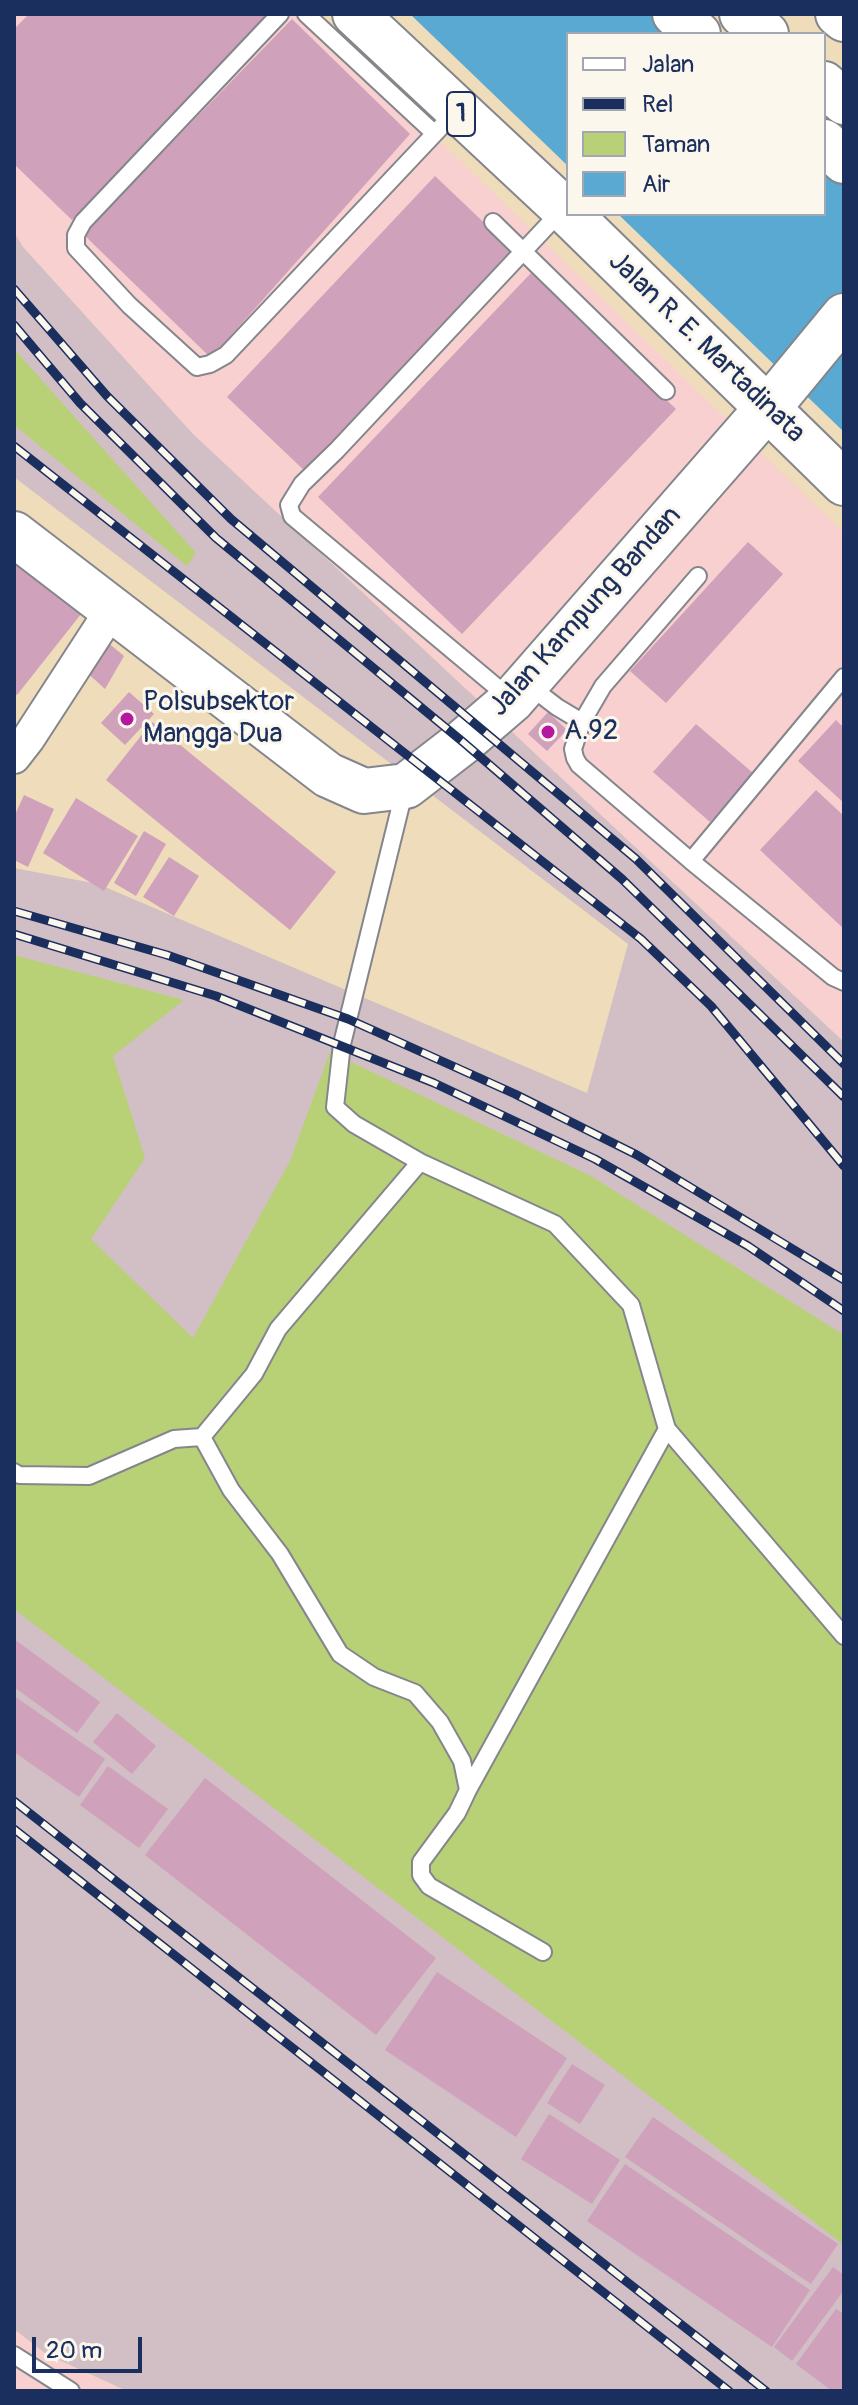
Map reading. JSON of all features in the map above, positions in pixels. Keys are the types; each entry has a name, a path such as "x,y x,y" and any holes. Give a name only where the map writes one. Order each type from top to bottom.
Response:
{"main road":[{"name":"Jalan R. E. Martadinata","path":"355,14 439,116 566,211"},
{"path":"675,14 696,32"},
{"path":"742,14 764,32"},
{"path":"838,14 844,19"},
{"path":"826,86 844,102"},
{"path":"826,144 844,161"},
{"name":"Jalan R. E. Martadinata","path":"571,216 775,399 844,483"},
{"name":"Jalan Kampung Bandan","path":"406,786 519,692 844,316"},
{"path":"14,534 328,775 364,791 406,786"}],"street":[{"path":"14,757 113,608"}],"lane":[{"path":"280,14 83,222 76,235 76,248 129,305 197,367 226,355 439,116 306,14"},
{"path":"566,213 524,250 302,484 289,505 292,516 519,692 557,707 582,722"},
{"path":"493,222 666,391"},
{"path":"698,576 603,686 582,722 573,749 579,765 691,861 833,977 844,982"},
{"path":"691,861 844,677"},
{"path":"406,786 345,1031 335,1107 354,1124 420,1162 555,1224 631,1305 667,1429 844,1636"},
{"path":"14,1472 19,1475 89,1476 174,1439 202,1437 254,1374 278,1329 420,1162"},
{"path":"543,1952 429,1886 421,1875 421,1862 457,1813 667,1429"},
{"path":"202,1437 231,1490 280,1554 340,1654 374,1677 415,1693 440,1722 462,1761 468,1790"},
{"path":"14,2355 71,2391"}],"shaded area":[{"path":"14,14 309,14 844,533 844,1042 193,434 23,247 14,232"},
{"path":"14,232 23,247 193,434 844,1042 844,2391 127,2391 46,2354 14,2329 14,868 98,884 587,1093 628,944 14,477"},
{"path":"14,2329 46,2354 127,2391 14,2391"}],"green space":[{"path":"14,349 196,553 187,566 14,425"},
{"path":"14,955 184,1000 113,1056 145,1158 91,1239 193,1338 290,1161 330,1052 591,1176 844,1335 844,2245 14,1609"}],"water":[{"path":"410,14 696,14 717,32 566,32 566,164"},
{"path":"826,129 844,144 844,432 620,216 826,216"}],"building":[{"path":"29,14 272,14 72,220 14,164 14,29"},
{"path":"292,19 410,134 211,358 83,234"},
{"path":"435,176 517,254 308,474 227,397"},
{"path":"532,272 676,409 462,634 318,497"},
{"path":"748,542 783,574 666,703 630,671"},
{"path":"14,553 85,609 17,695 14,693"},
{"path":"100,636 124,656 105,689 83,669"},
{"name":"Polsubsektor Mangga Dua","path":"129,692 154,714 125,745 101,723"},
{"name":"A.92","path":"548,712 567,730 547,751 528,734"},
{"path":"836,720 844,728 844,803 798,761"},
{"path":"152,722 336,872 290,930 106,780"},
{"path":"696,724 753,773 710,822 653,772"},
{"path":"816,790 844,816 844,929 760,850"},
{"path":"24,795 54,809 28,867 14,860 14,817"},
{"path":"76,798 138,836 104,891 43,853"},
{"path":"144,831 166,844 136,896 114,883"},
{"path":"169,857 199,876 174,916 143,897"},
{"path":"14,1639 100,1702 77,1733 14,1687"},
{"path":"14,1696 105,1759 79,1797 14,1752"},
{"path":"117,1713 156,1746 132,1774 93,1742"},
{"path":"108,1766 168,1809 139,1848 80,1805"},
{"path":"205,1778 436,1958 376,2035 145,1855"},
{"path":"437,1972 567,2058 516,2137 385,2050"},
{"path":"572,2064 605,2085 580,2124 547,2103"},
{"path":"549,2114 620,2160 592,2204 521,2159"},
{"path":"653,2117 838,2244 811,2284 625,2157"},
{"path":"625,2164 810,2290 772,2347 587,2221"},
{"path":"833,2267 844,2275 844,2290 792,2361 774,2347"},
{"path":"836,2309 844,2314 844,2391 832,2391 796,2364"}],"railway":[{"path":"14,289 107,396 231,519 636,859 844,1064"},
{"path":"14,325 80,403 216,538 463,742 622,879 844,1097"},
{"path":"14,446 641,939 711,1006 844,1166"},
{"path":"14,911 167,955 348,1019 515,1094 637,1155 844,1280"},
{"path":"14,934 216,996 434,1083 595,1159 748,1246 844,1311"},
{"path":"14,1801 766,2391"},
{"path":"14,1829 729,2391"}],"place":[{"name":"Polsubsektor Mangga Dua","path":"127,719"},
{"name":"A.92","path":"548,732"}]}
